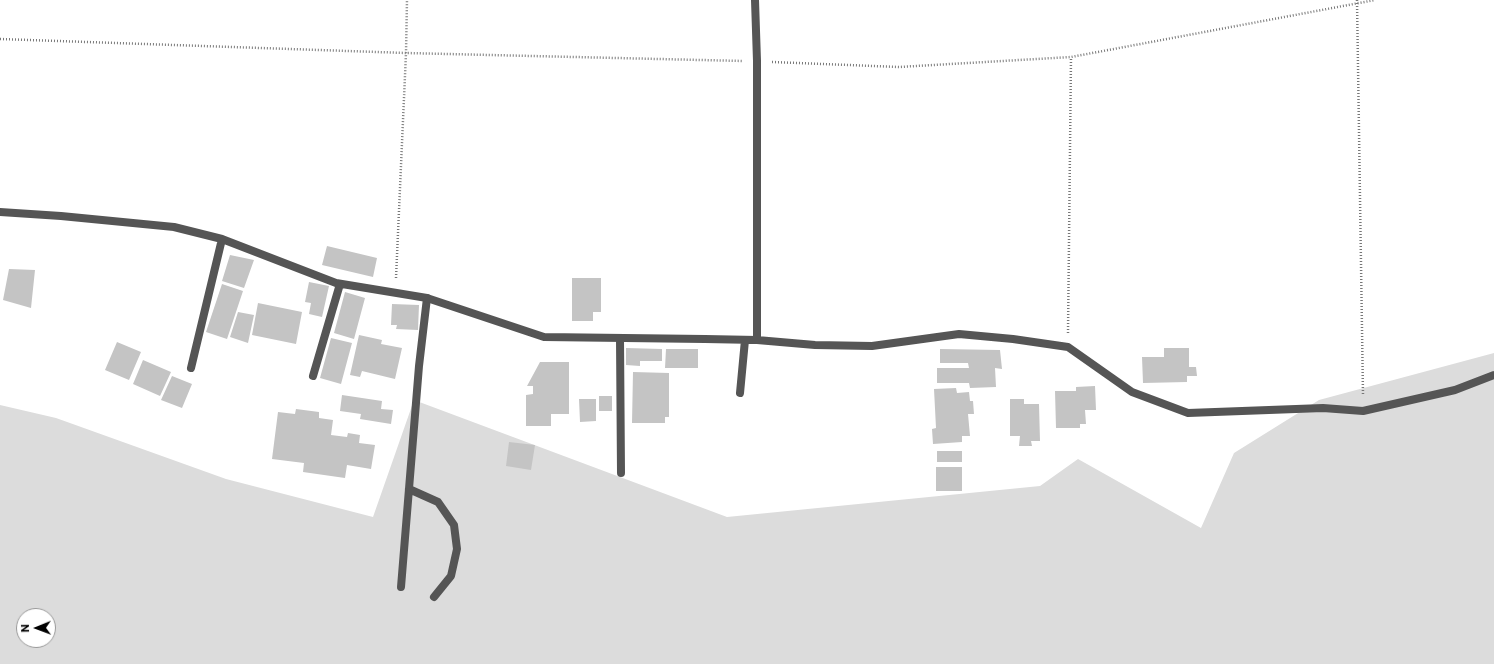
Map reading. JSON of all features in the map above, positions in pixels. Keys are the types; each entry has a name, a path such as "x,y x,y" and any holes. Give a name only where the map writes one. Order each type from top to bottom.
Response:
{"street":[{"path":"755,0 757,61 757,340"},
{"path":"0,212 61,216 174,227 222,239 340,284 427,298 544,337 757,340 815,345 872,346 958,334 1013,339 1068,348 1132,392 1188,413 1323,408 1363,411 1455,390 1494,375"},
{"path":"191,368 222,239"},
{"path":"313,376 340,284"},
{"path":"400,587 427,298"},
{"path":"620,339 621,473"},
{"path":"740,393 745,340"},
{"path":"409,489 438,502 454,525 456,549 451,576 434,597"}],"path":[{"path":"395,292 407,0"},
{"path":"1357,0 1363,411"},
{"path":"0,39 406,53 757,61 899,67 1071,57 1375,0"},
{"path":"1068,348 1071,57"}],"shaded area":[{"path":"1494,353 1494,664 0,664 0,405 56,418 226,479 373,517 414,400 727,517 1040,486 1078,459 1201,528 1234,453 1319,400"}],"building":[{"path":"327,246 377,258 373,277 322,265"},
{"path":"230,255 254,260 244,288 222,281"},
{"path":"9,269 35,270 31,308 3,300"},
{"path":"572,278 601,278 601,312 593,312 593,321 572,321"},
{"path":"309,282 329,286 322,317 309,314 311,303 305,302"},
{"path":"222,284 243,291 227,339 206,332"},
{"path":"345,292 365,298 354,339 334,333"},
{"path":"258,303 302,312 296,344 252,335"},
{"path":"392,304 419,305 418,330 396,329 397,325 391,325"},
{"path":"238,312 254,315 248,343 230,337"},
{"path":"359,335 382,340 381,344 402,348 395,379 362,371 360,377 350,375"},
{"path":"331,338 352,343 341,384 320,378"},
{"path":"117,342 141,352 129,380 105,370"},
{"path":"626,348 662,349 662,361 640,361 640,366 626,365"},
{"path":"1164,348 1189,348 1189,367 1196,367 1197,376 1187,376 1187,382 1143,383 1142,357 1164,357"},
{"path":"666,349 698,349 698,368 665,368"},
{"path":"940,349 1000,350 1002,369 995,368 996,387 970,388 969,383 937,383 937,368 969,368 968,363 940,363"},
{"path":"143,360 171,372 160,396 133,384"},
{"path":"540,362 569,362 569,414 551,414 551,426 526,426 526,395 533,394 533,386 527,386"},
{"path":"633,372 669,373 669,417 665,417 665,423 632,423"},
{"path":"172,376 192,384 182,408 161,400"},
{"path":"1095,386 1096,410 1085,410 1086,424 1080,424 1080,428 1056,428 1055,391 1076,391 1076,387"},
{"path":"956,388 957,393 969,392 970,401 973,401 974,414 968,414 970,436 962,436 962,442 933,444 932,429 936,428 934,389"},
{"path":"342,395 382,401 381,409 393,410 391,424 360,419 361,414 340,411"},
{"path":"599,396 612,396 612,411 599,411"},
{"path":"579,399 596,399 596,421 580,422"},
{"path":"1010,399 1024,399 1024,404 1039,404 1040,441 1031,441 1032,446 1019,446 1020,436 1010,436"},
{"path":"296,409 319,412 319,418 333,420 331,435 347,437 348,433 360,435 359,443 375,445 371,469 347,465 345,478 303,472 304,463 272,459 278,412 295,414"},
{"path":"509,442 535,445 531,470 506,466"},
{"path":"937,451 962,451 962,462 937,462"},
{"path":"936,467 962,467 962,491 936,491"}]}
